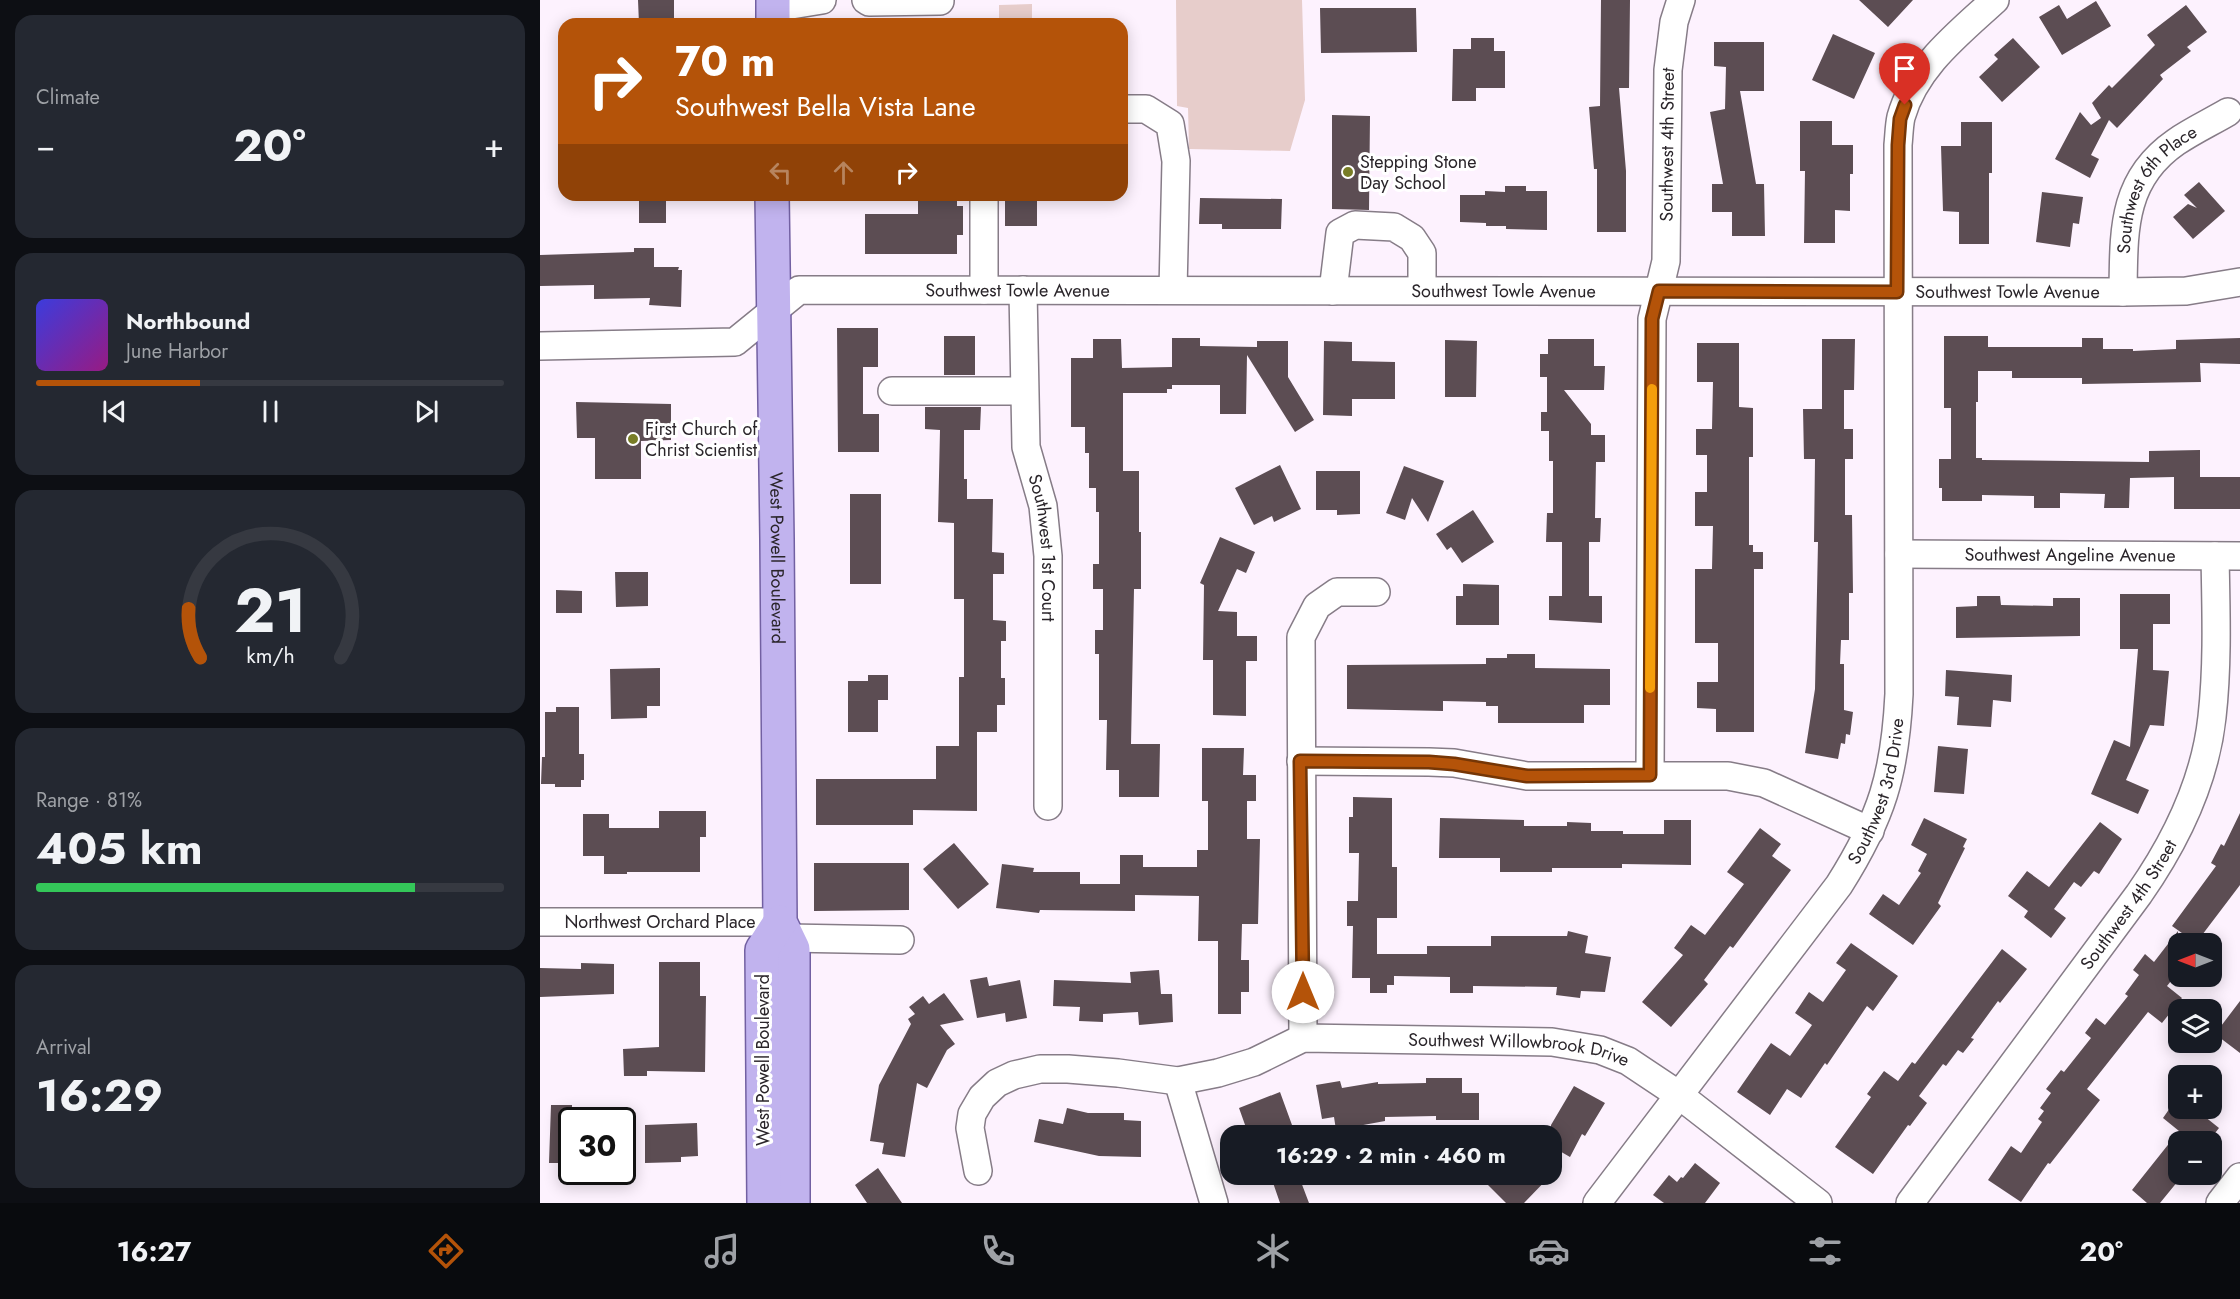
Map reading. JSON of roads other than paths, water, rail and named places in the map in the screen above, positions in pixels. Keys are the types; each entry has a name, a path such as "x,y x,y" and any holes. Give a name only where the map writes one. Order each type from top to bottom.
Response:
{"main road":[{"name":"West Powell Boulevard","path":"772,201 784,930 793,949 793,1203"},
{"name":"West Powell Boulevard","path":"764,1203 762,950 784,930"}],"street":[{"path":"773,11 822,0"},
{"path":"866,0 869,2 940,1"},
{"name":"Southwest 4th Street","path":"1650,775 1652,319 1666,261 1668,70 1674,22 1681,0"},
{"name":"Southwest 3rd Drive","path":"1597,1203 1839,885 1870,831 1888,785 1897,730 1899,554 1897,292 1900,119 1910,92 1924,70 1995,0"},
{"path":"1128,109 1146,109 1170,124 1176,161 1173,290"},
{"name":"Southwest 6th Place","path":"2123,292 2125,225 2128,207 2138,183 2154,162 2175,142 2228,112"},
{"path":"984,201 984,290"},
{"path":"1333,291 1340,233 1355,225 1394,227 1413,238 1422,254 1422,290"},
{"name":"Southwest Towle Avenue","path":"540,346 735,342 799,290 2123,292 2186,291 2240,282"},
{"name":"Southwest 1st Court","path":"1023,290 1026,447 1043,506 1048,556 1048,806"},
{"path":"892,391 1024,391"},
{"name":"Southwest Angeline Avenue","path":"1899,554 2228,556"},
{"name":"Southwest 4th Street","path":"1910,1203 2139,894 2169,847 2198,780 2212,718 2228,556"},
{"path":"1303,1038 1301,637 1317,606 1337,591 1376,592"},
{"path":"1300,761 1429,762 1527,776 1728,776 1764,783 1870,831"},
{"name":"Northwest Orchard Place","path":"540,922 784,930 900,940"},
{"name":"Southwest Willowbrook Drive","path":"978,1171 970,1128 972,1114 982,1097 997,1083 1014,1075 1040,1069 1118,1072 1178,1081 1218,1073 1254,1062 1303,1038 1552,1042 1600,1050 1628,1061 1679,1095 1818,1203"},
{"path":"1178,1081 1214,1203"},
{"path":"2220,1203 2240,1177"}],"place":[{"name":"Stepping Stone Day School","path":"1348,172"},
{"name":"First Church of Christ Scientist","path":"633,439"}]}
